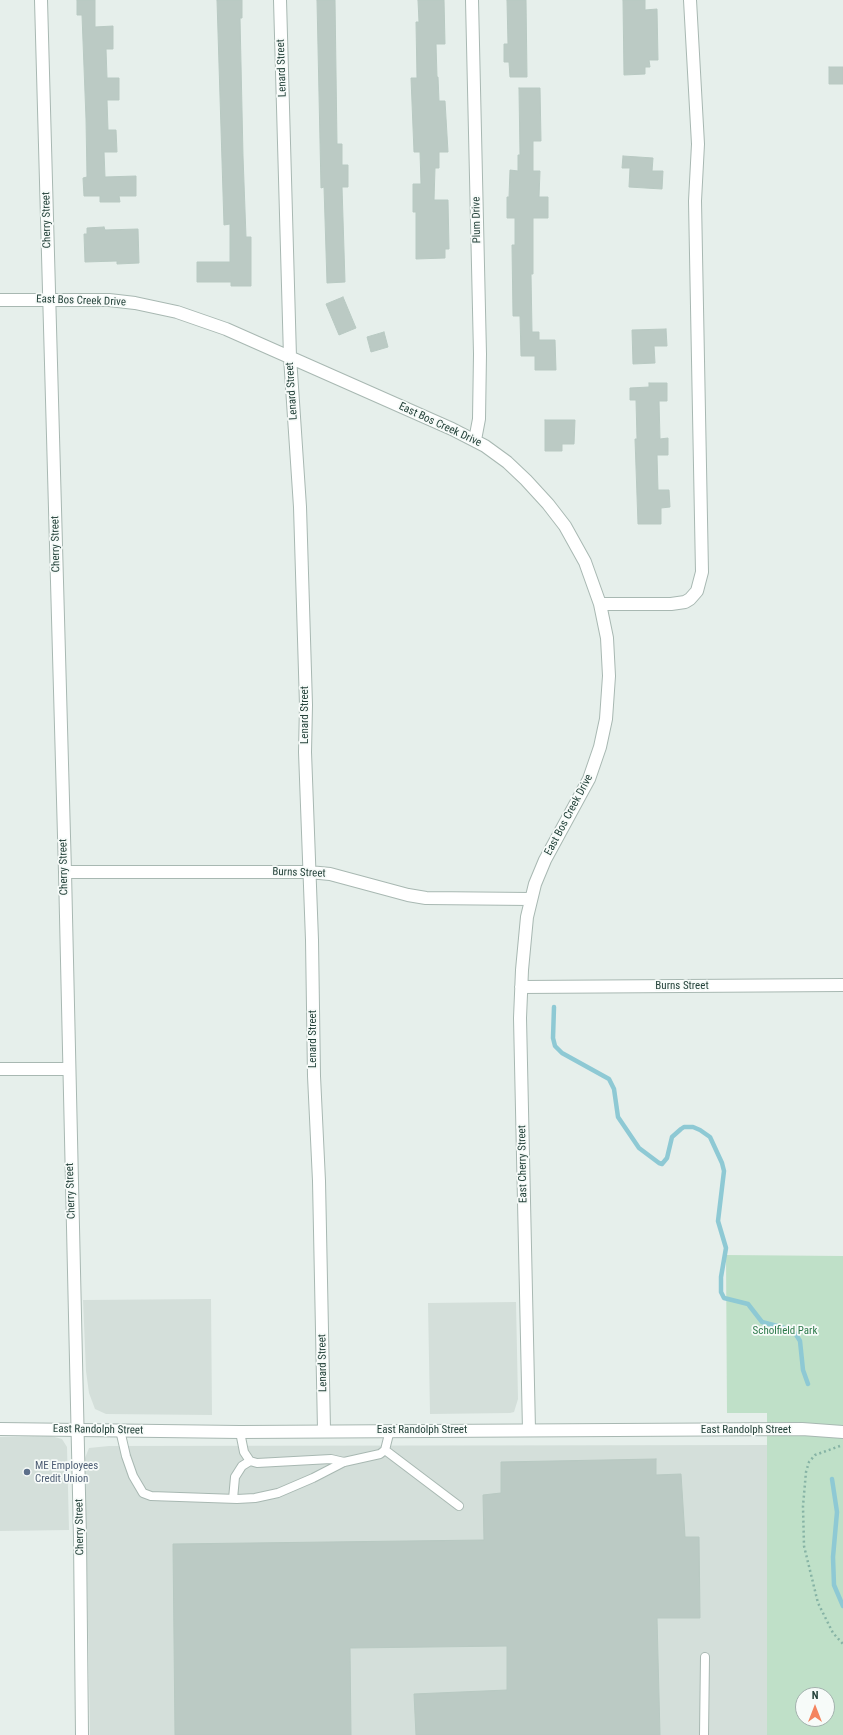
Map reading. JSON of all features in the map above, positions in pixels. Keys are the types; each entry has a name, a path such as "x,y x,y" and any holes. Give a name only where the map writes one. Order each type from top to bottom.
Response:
{"street":[{"name":"Cherry Street","path":"41,0 64,872 77,1429 82,1735"},
{"name":"Lenard Street","path":"280,0 290,357 300,507 306,705 305,752 310,872 324,1430"},
{"name":"Plum Drive","path":"472,0 480,354 479,413 475,440"},
{"path":"600,604 671,604 685,602 697,591 702,572 695,201 698,144 690,0"},
{"name":"East Bos Creek Drive","path":"0,300 109,300 152,306 211,323 475,440 517,470 538,492 558,516 580,553 600,604 607,638 609,676 606,719 600,748 589,779 540,869 530,899"},
{"name":"Burns Street","path":"64,872 310,872 330,874 418,898 530,899"},
{"name":"East Cherry Street","path":"529,1430 520,1026 525,934 530,899"},
{"name":"Burns Street","path":"521,987 843,985"},
{"path":"0,1069 68,1069"},
{"name":"East Randolph Street","path":"0,1429 240,1432 324,1430 802,1429 843,1432"}],"lane":[{"path":"120,1430 126,1456 133,1476 143,1493 151,1496 233,1499 254,1498 278,1493 313,1478 344,1462 374,1455 385,1450"},
{"path":"385,1450 390,1430"},
{"path":"240,1432 244,1452 250,1461 257,1463 331,1459 344,1462"},
{"path":"385,1450 460,1506"},
{"path":"233,1499 235,1477 242,1466 250,1461"},
{"path":"704,1735 705,1657"}],"path":[{"path":"843,1446 834,1447 815,1455 809,1462 806,1472 803,1506 804,1546 818,1603 833,1633 843,1644"}],"shaded area":[{"path":"211,1299 212,1415 106,1414 95,1409 89,1393 86,1371 83,1300"},
{"path":"516,1302 518,1399 514,1412 430,1414 428,1303"},
{"path":"51,1436 62,1439 67,1447 69,1530 0,1531 0,1437"},
{"path":"767,1445 767,1735 90,1735 85,1458 89,1448 109,1446"}],"green space":[{"name":"Scholfield Park","path":"726,1255 843,1256 843,1735 767,1735 767,1413 727,1413"}],"building":[{"path":"77,0 95,0 95,27 113,26 113,49 106,49 107,78 119,78 119,100 107,100 108,130 116,130 117,152 104,152 105,177 136,176 136,196 119,196 120,202 100,202 100,196 84,196 83,178 87,177 86,119 82,15 77,15"},
{"path":"217,0 242,0 242,18 240,18 243,156 246,237 251,237 251,286 231,286 231,282 197,282 197,262 230,262 230,224 224,225"},
{"path":"317,0 335,0 337,144 342,144 342,165 348,165 348,187 342,187 345,282 327,283 324,187 321,188"},
{"path":"418,0 444,0 445,44 436,44 439,101 445,101 448,152 439,152 439,168 435,168 434,200 448,200 449,249 445,249 445,258 416,259 416,212 413,212 413,184 421,184 420,152 414,152 411,78 417,78 416,22 419,22"},
{"path":"507,0 526,0 527,77 510,77 509,62 504,62 504,44 508,44"},
{"path":"623,0 645,0 645,10 657,9 658,60 649,60 650,67 645,67 645,74 624,75"},
{"path":"829,67 843,67 843,84 829,84"},
{"path":"519,88 540,88 541,141 533,141 533,171 540,171 539,197 548,197 548,218 533,218 533,274 531,274 532,332 539,332 539,340 555,340 556,370 535,370 535,356 521,356 520,316 513,316 512,245 515,245 515,218 507,218 507,197 509,197 510,170 518,171 518,155 520,155"},
{"path":"623,156 653,158 652,171 663,171 662,189 629,187 630,168 622,168"},
{"path":"104,227 105,230 138,229 139,263 117,264 117,261 85,262 84,234 87,234 87,228"},
{"path":"343,297 356,328 339,335 326,304"},
{"path":"666,329 667,346 654,346 655,363 633,364 632,330"},
{"path":"384,332 388,347 371,352 367,337"},
{"path":"649,383 667,383 667,401 659,401 660,439 668,438 668,455 657,455 658,490 669,490 670,507 661,508 661,524 638,524 635,439 637,439 636,400 630,400 630,388 649,387"},
{"path":"545,420 575,420 574,444 562,444 562,451 545,451"},
{"path":"656,1459 656,1475 681,1474 685,1537 699,1537 700,1618 657,1618 660,1735 416,1735 414,1694 507,1690 507,1646 350,1648 351,1735 175,1735 173,1544 484,1540 483,1495 501,1493 501,1462"}],"waterway":[{"path":"554,1007 553,1038 555,1046 562,1053 609,1079 614,1089 618,1117 639,1148 662,1164 667,1158 672,1137 684,1127 693,1127 710,1137 724,1171 718,1221 726,1248 721,1277 721,1292 724,1298 748,1304 762,1322 792,1330 795,1333 800,1341 803,1370 808,1384"},
{"path":"832,1479 837,1512 833,1557 834,1585 843,1606"}],"place":[{"name":"ME Employees Credit Union","path":"27,1472"}]}
